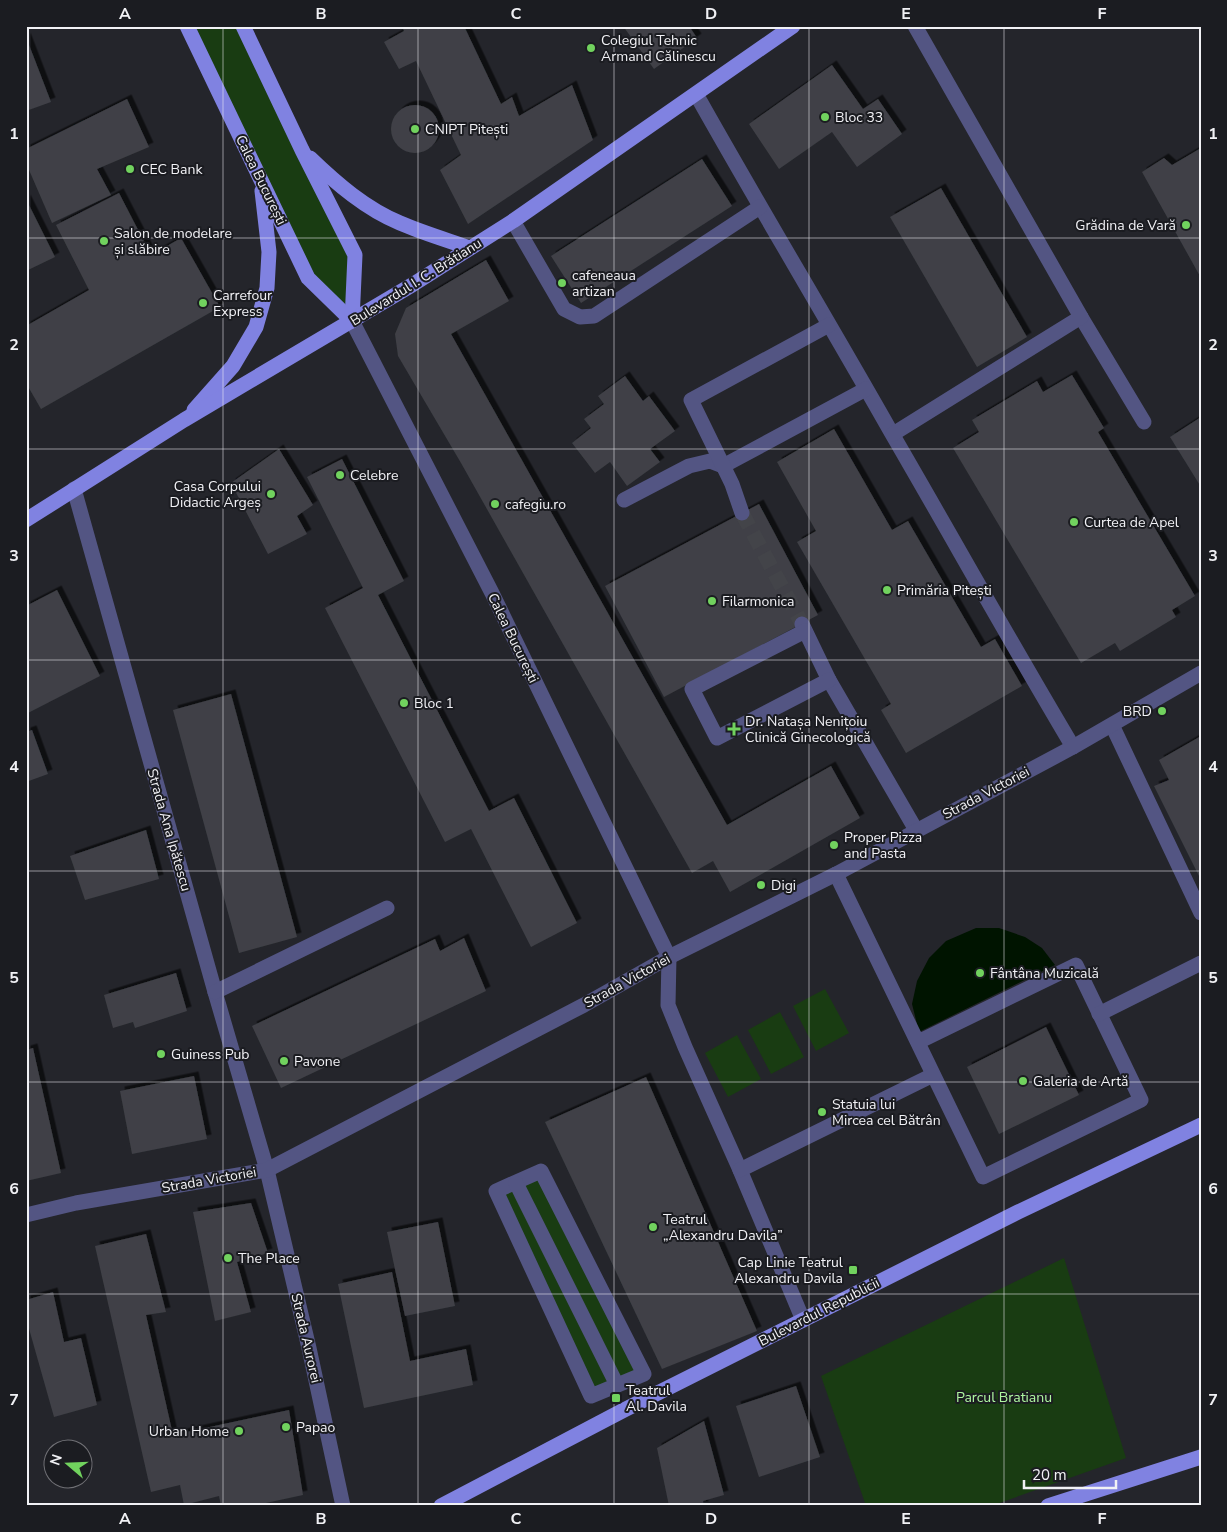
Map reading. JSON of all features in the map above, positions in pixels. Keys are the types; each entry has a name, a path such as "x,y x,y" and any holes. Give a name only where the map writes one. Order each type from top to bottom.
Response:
{"main road":[{"name":"Calea București","path":"187,26 308,278 352,322"},
{"name":"Calea București","path":"243,26 354,255 352,322"},
{"name":"Bulevardul I. C. Brătianu","path":"26,520 184,420 352,322 513,221 793,26"},
{"path":"302,150 336,183 361,202 400,223 470,248"},
{"path":"184,420 233,366 256,327 267,288 269,252 260,180"},
{"name":"Bulevardul Republicii","path":"441,1506 624,1410 1018,1212 1201,1125"},
{"path":"1048,1506 1201,1457"}],"street":[{"path":"915,26 1081,317 1144,422"},
{"path":"696,94 893,434 1006,634 1073,747"},
{"path":"513,221 564,309 580,317 594,316 760,207"},
{"path":"893,434 1081,317"},
{"name":"Calea București","path":"352,322 492,593 669,957"},
{"path":"742,514 732,484 691,400 829,325"},
{"path":"723,466 866,388"},
{"path":"624,500 689,466 710,460 723,466"},
{"name":"Strada Ana Ipătescu","path":"74,489 267,1170"},
{"path":"829,680 717,738 692,689 803,627 829,680 916,830"},
{"name":"Strada Victoriei","path":"26,1215 76,1203 267,1170 584,1005 669,957 836,874 1073,747 1201,673"},
{"path":"1112,725 1201,913"},
{"path":"836,874 983,1177 1141,1100 1076,964 918,1042"},
{"path":"215,992 387,908"},
{"path":"669,957 668,1005 803,1320"},
{"path":"1099,1014 1201,963"},
{"path":"740,1170 933,1075"},
{"name":"Strada Aurorei","path":"267,1170 310,1348 343,1506"},
{"path":"540,1171 644,1374 616,1385 591,1396 496,1191 540,1171"},
{"path":"516,1183 616,1385"}],"green space":[{"path":"189,26 244,26 355,255 352,321 308,278"},
{"path":"825,989 849,1033 816,1051 793,1006"},
{"path":"780,1012 804,1057 771,1074 748,1030"},
{"path":"737,1035 761,1079 728,1097 705,1053"},
{"path":"538,1175 639,1371 619,1380 520,1185"},
{"path":"514,1188 612,1383 592,1391 500,1193"},
{"name":"Parcul Bratianu","path":"1064,1258 1126,1458 991,1506 866,1506 821,1376"}],"shaded area":[{"name":"Fântâna Muzicală","path":"976,928 999,928 1025,937 1042,948 1055,965 919,1032 912,1004 917,981 929,958 946,941"}],"building":[{"path":"402,26 464,26 501,104 512,97 519,116 572,85 593,140 468,224 440,170 461,155 416,61 399,69 384,42 404,31"},
{"path":"623,26 689,26 697,38 654,69"},
{"path":"26,37 51,102 26,111"},
{"name":"Bloc 33","path":"832,65 863,109 878,99 902,134 857,167 832,132 779,169 749,124"},
{"path":"127,99 149,147 97,169 111,195 52,223 26,163 26,149"},
{"name":"CNIPT Pitești","path":"410,105 420,105 432,112 439,124 439,134 432,146 420,153 410,153 402,149 395,142 391,134 391,124 395,116 402,109"},
{"name":"Grădina de Vară","path":"1201,148 1201,278 1142,172 1164,158 1172,165"},
{"path":"702,159 732,206 581,303 551,256"},
{"path":"941,188 1027,337 977,367 890,217"},
{"path":"119,193 151,255 181,238 220,307 41,409 26,383 26,326 89,290 56,225"},
{"path":"26,199 55,257 26,271"},
{"path":"486,260 509,301 451,334 727,825 831,766 860,818 730,892 713,861 692,873 461,463 398,356 395,334 406,308"},
{"name":"Curtea de Apel","path":"1072,375 1104,428 1098,432 1195,596 1172,610 1176,617 1120,651 1115,643 1081,663 953,448 979,432 972,420 1037,381 1043,392"},
{"path":"625,376 643,401 649,396 675,431 650,449 660,462 627,486 610,462 595,473 572,443 591,428 584,419 604,404 598,396"},
{"path":"1201,417 1201,487 1170,437"},
{"name":"Primăria Pitești","path":"834,429 892,530 908,521 981,647 995,639 1022,686 906,753 881,710 891,704 797,542 816,531 777,462"},
{"name":"Casa Corpului Didactic Argeș","path":"279,449 313,505 297,516 307,534 268,554 231,483"},
{"name":"Bloc 1","path":"342,459 404,581 378,595 489,811 514,798 577,923 531,947 471,829 445,842 325,608 363,588 307,477"},
{"name":"Filarmonica","path":"759,504 818,615 664,697 605,586"},
{"path":"57,590 100,676 28,713 26,711 26,606"},
{"path":"231,694 297,937 239,953 173,710"},
{"path":"32,730 48,774 26,782 26,732"},
{"path":"1201,736 1201,880 1154,786 1169,780 1159,760"},
{"path":"146,830 159,879 85,900 70,856"},
{"path":"464,938 486,991 281,1088 252,1026 435,939 440,951"},
{"path":"176,973 187,1011 135,1028 133,1022 113,1028 104,995"},
{"name":"Galeria de Artă","path":"1046,1027 1079,1095 999,1134 967,1067"},
{"path":"33,1048 61,1173 26,1181 26,1050"},
{"path":"194,1076 207,1139 132,1154 120,1091"},
{"name":"Teatrul „Alexandru Davila”","path":"646,1077 757,1331 662,1369 545,1122"},
{"name":"The Place","path":"251,1203 268,1253 237,1262 251,1312 215,1321 193,1212"},
{"path":"438,1222 455,1306 405,1316 387,1232"},
{"path":"146,1234 166,1312 146,1315 173,1435 289,1410 303,1495 252,1506 221,1506 219,1496 184,1505 180,1485 151,1492 95,1246"},
{"path":"392,1272 410,1361 466,1349 473,1385 364,1408 338,1284"},
{"path":"53,1292 64,1342 81,1338 97,1405 54,1417 26,1318 26,1300"},
{"path":"796,1386 820,1457 759,1477 736,1406"},
{"path":"704,1421 724,1495 703,1501 704,1506 669,1506 657,1448"}],"tunnel":[{"path":"742,513 802,624"}],"place":[{"name":"Colegiul Tehnic Armand Călinescu","path":"591,48"},
{"name":"Bloc 33","path":"825,117"},
{"name":"CNIPT Pitești","path":"415,129"},
{"name":"CEC Bank","path":"130,169"},
{"name":"Grădina de Vară","path":"1186,225"},
{"name":"Salon de modelare și slăbire","path":"104,241"},
{"name":"cafeneaua artizan","path":"562,283"},
{"name":"Carrefour Express","path":"203,303"},
{"name":"Celebre","path":"340,475"},
{"name":"Casa Corpului Didactic Argeș","path":"271,494"},
{"name":"cafegiu.ro","path":"495,504"},
{"name":"Curtea de Apel","path":"1074,522"},
{"name":"Primăria Pitești","path":"887,590"},
{"name":"Filarmonica","path":"712,601"},
{"name":"Bloc 1","path":"404,703"},
{"name":"BRD","path":"1162,711"},
{"name":"Dr. Natașa Nenițoiu Clinică Ginecologică","path":"734,729"},
{"name":"Proper Pizza and Pasta","path":"834,845"},
{"name":"Digi","path":"761,885"},
{"name":"Fântâna Muzicală","path":"980,973"},
{"name":"Guiness Pub","path":"161,1054"},
{"name":"Pavone","path":"284,1061"},
{"name":"Galeria de Artă","path":"1023,1081"},
{"name":"Statuia lui Mircea cel Bătrân","path":"822,1112"},
{"name":"Teatrul „Alexandru Davila”","path":"653,1227"},
{"name":"The Place","path":"228,1258"},
{"name":"Cap Linie Teatrul Alexandru Davila","path":"853,1270"},
{"name":"Teatrul Al. Davila","path":"616,1398"},
{"name":"Papao","path":"286,1427"},
{"name":"Urban Home","path":"239,1431"}]}
